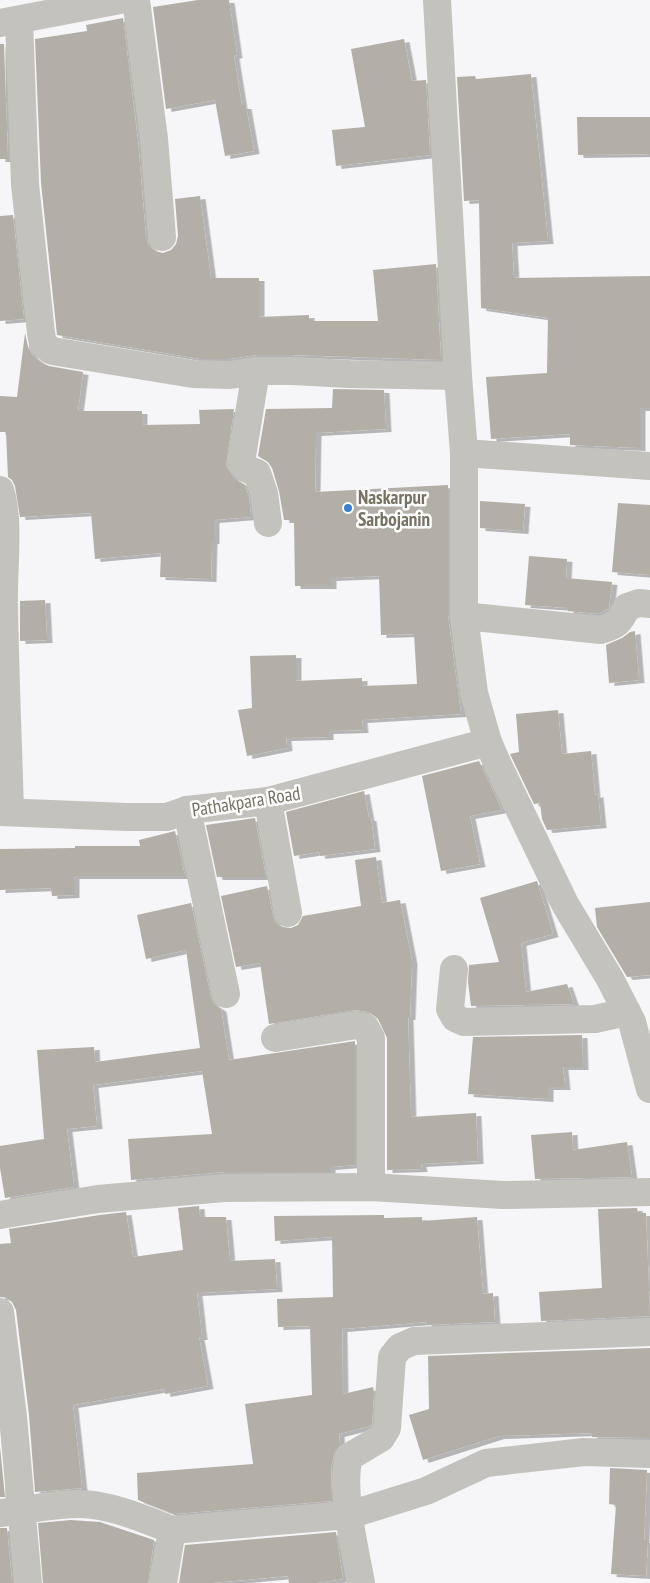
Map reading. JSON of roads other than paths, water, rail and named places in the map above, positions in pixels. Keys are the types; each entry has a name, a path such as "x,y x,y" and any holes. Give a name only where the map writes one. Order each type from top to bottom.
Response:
{"street":[{"path":"120,0 10,21 40,333 43,344 52,351 193,374 230,375 256,371 293,371 458,376"},
{"path":"136,0 154,139 162,237"},
{"path":"437,0 464,453 464,616 474,693 488,742 565,904 638,1027 650,1089"},
{"path":"256,371 242,462 247,469 257,473 261,483 268,523"},
{"path":"464,453 650,466"},
{"path":"0,490 4,506 5,812"},
{"path":"464,616 601,630 614,626 622,618 627,607 650,604"},
{"name":"Pathakpara Road","path":"5,812 167,818 187,810 268,801 488,742"},
{"path":"268,801 288,913"},
{"path":"187,810 226,994"},
{"path":"454,969 450,1009 455,1018 464,1022 595,1019 638,1027"},
{"path":"275,1038 357,1025 365,1028 372,1038 371,1187"},
{"path":"0,1214 98,1199 224,1188 371,1187 504,1195 650,1192"},
{"path":"0,1312 10,1512 28,1583"},
{"path":"361,1583 349,1515 346,1469 349,1457 381,1438 387,1428 392,1357 400,1346 414,1341 650,1332"},
{"path":"10,1512 52,1505 82,1504 124,1512 172,1530 349,1515 426,1491 486,1463 584,1452 650,1454"},
{"path":"163,1583 172,1530"}],"place":[{"name":"Naskarpur Sarbojanin","path":"348,508"}]}
